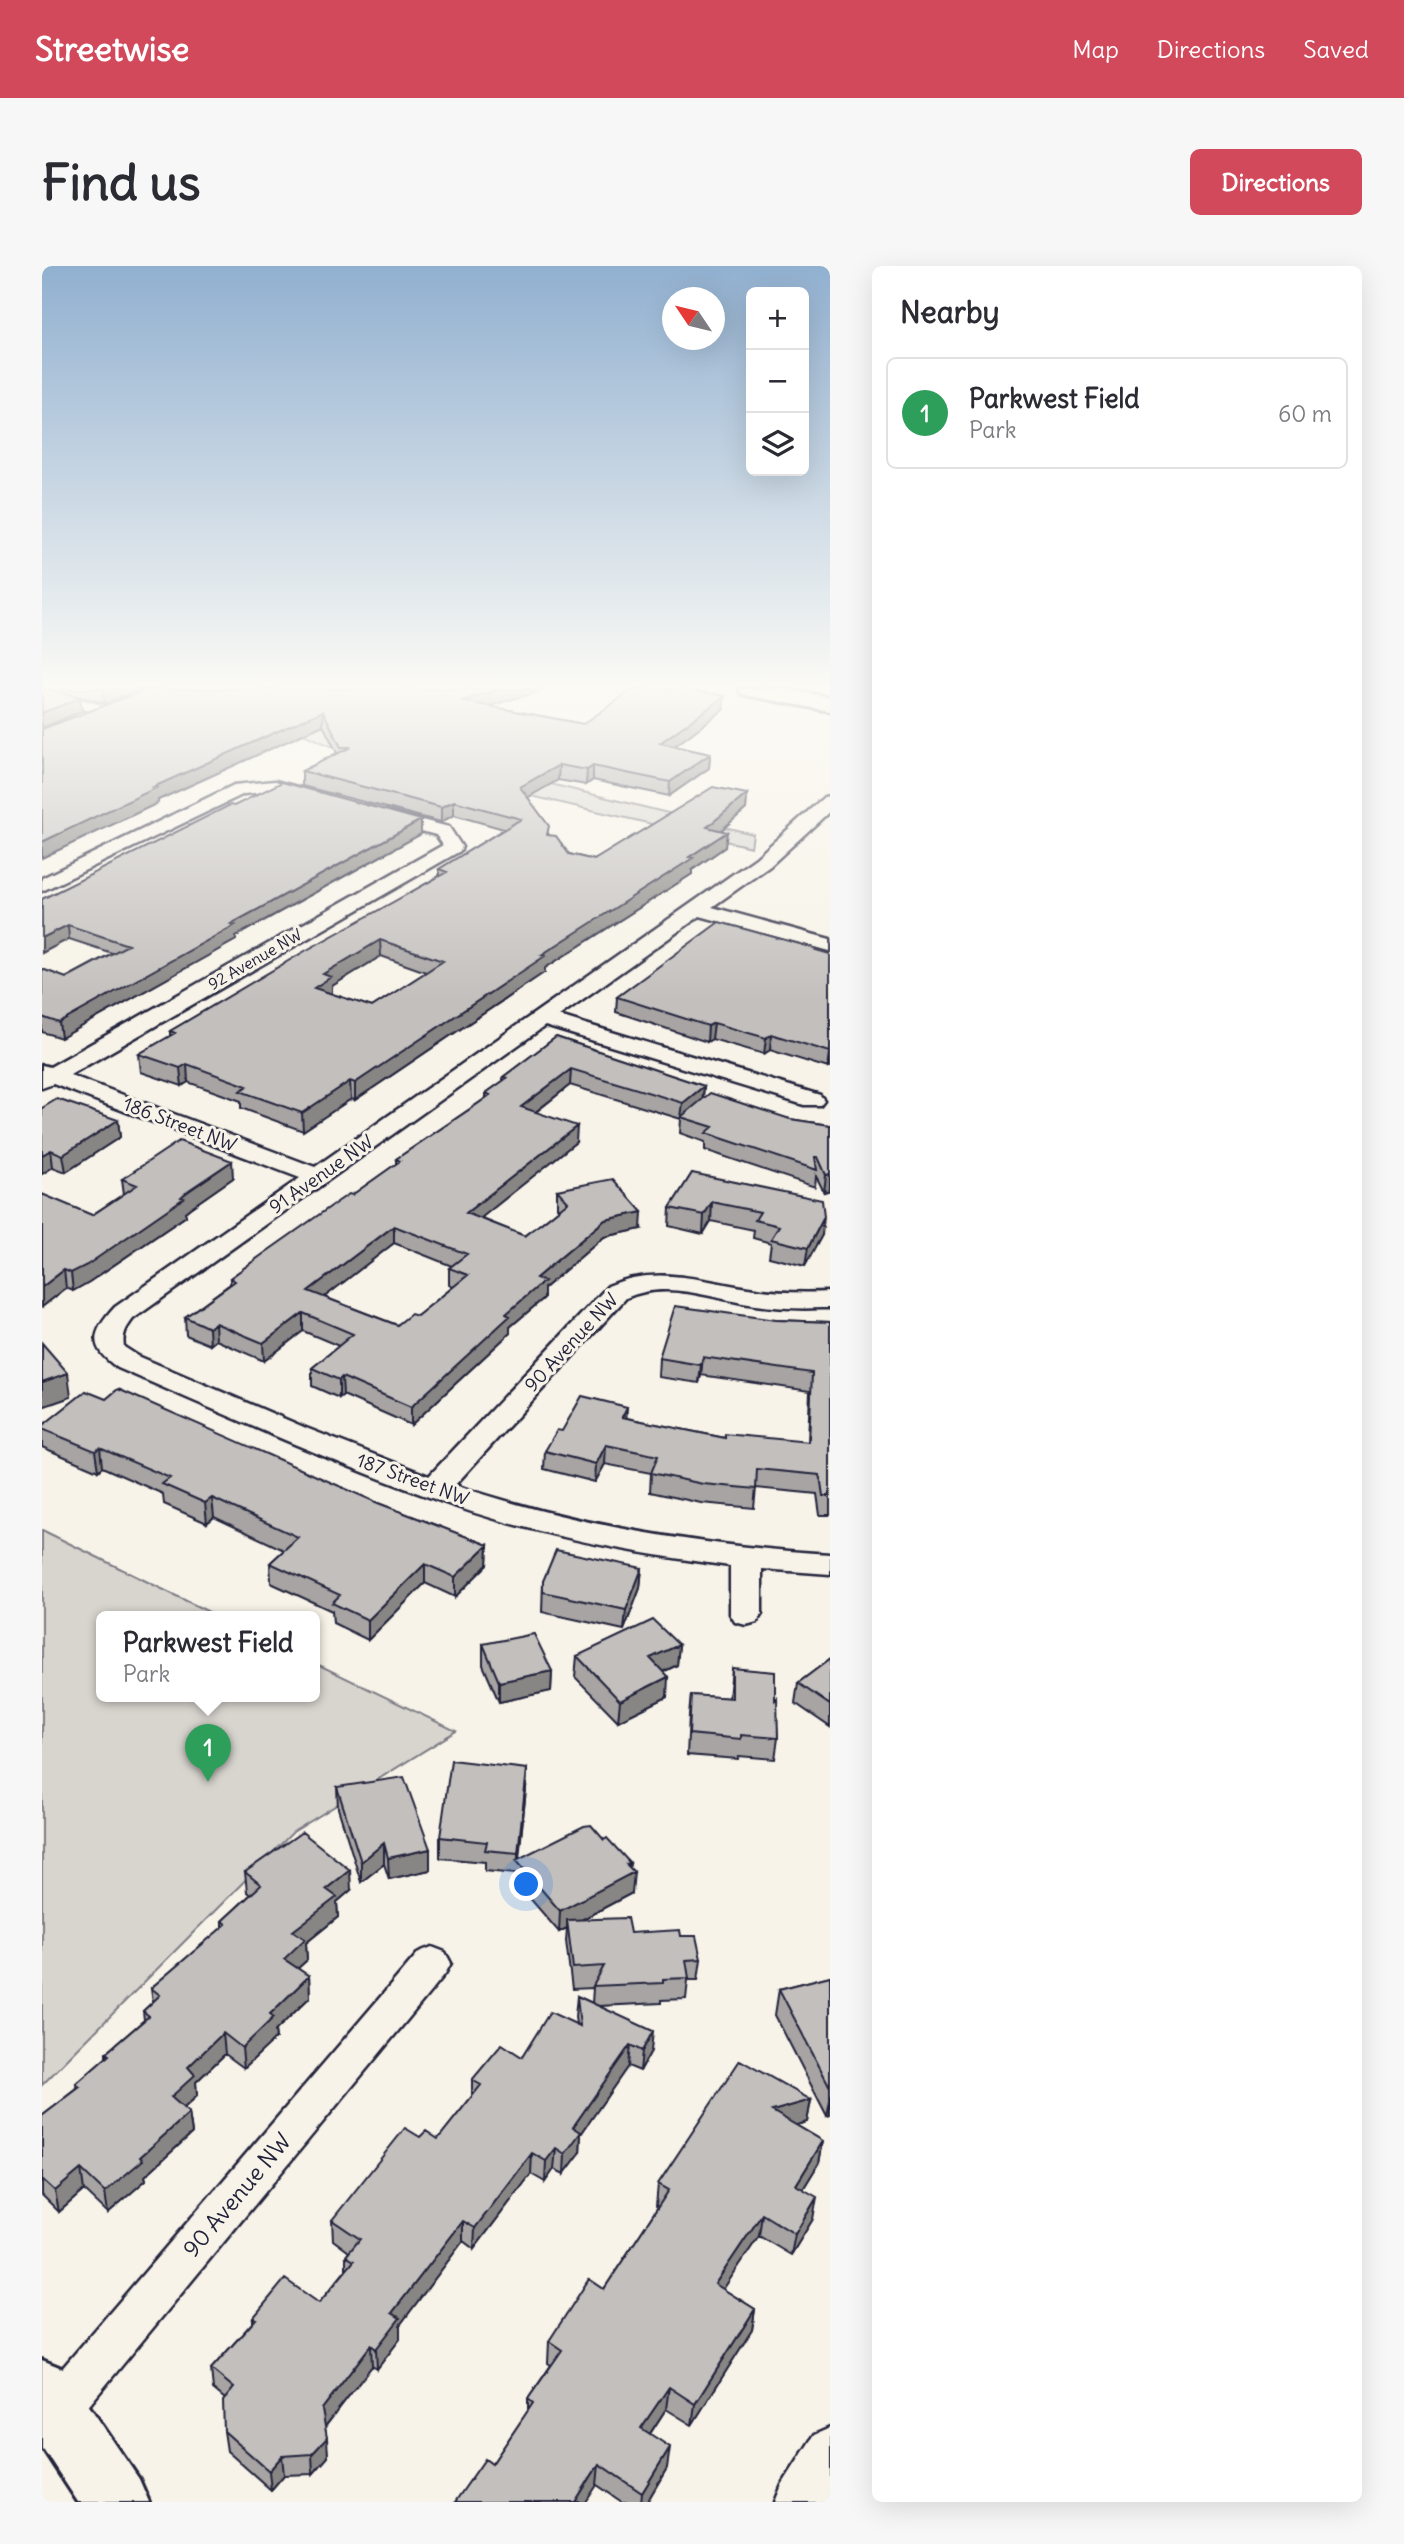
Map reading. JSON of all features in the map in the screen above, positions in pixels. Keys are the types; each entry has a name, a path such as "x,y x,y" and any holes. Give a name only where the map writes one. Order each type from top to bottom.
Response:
{"street":[{"path":"42,885 231,793"},
{"path":"301,793 329,801"},
{"name":"91 Avenue NW","path":"109,1336 116,1321 124,1313 698,908 783,846 830,801"},
{"name":"92 Avenue NW","path":"45,1076 453,846 443,831 369,812"},
{"path":"698,908 830,945"},
{"path":"541,1018 812,1100"},
{"name":"186 Street NW","path":"45,1076 317,1176"},
{"name":"90 Avenue NW","path":"434,1489 617,1292 626,1286 638,1282 662,1281 757,1298 830,1300"},
{"name":"187 Street NW","path":"109,1336 112,1351 128,1362 434,1489 506,1511 605,1536 746,1558 830,1564"},
{"path":"746,1558 746,1614"},
{"name":"90 Avenue NW","path":"46,2410 432,1963"},
{"path":"46,2410 116,2502"},
{"path":"799,2502 830,2451"}],"shaded area":[{"path":"384,793 414,793 384,810 365,803"},
{"path":"520,793 588,793 753,834 751,847"},
{"path":"42,1530 207,1611 96,1611 96,1702 320,1702 320,1665 456,1731 293,1832 42,2085"}],"building":[{"path":"42,793 145,793 42,842"},
{"path":"259,793 324,793 421,820 231,924 235,925 59,1023 42,1017 42,969 66,978 128,945 68,925 42,938 42,899 230,805 234,806"},
{"path":"388,793 525,793 549,826 547,835 556,836 569,854 594,860 703,793 747,794 707,827 727,832 689,857 693,858 541,955 545,956 355,1083 350,1081 302,1113 240,1091 247,1086 187,1064 180,1068 139,1054 175,1033 170,1031 305,951 447,872 439,869 521,819 454,801 441,807","holes":["380,940 443,961 372,1007 314,988 331,977 323,974"]},
{"path":"719,922 830,954 830,1052 771,1034 766,1038 714,1023 708,1026 617,997"},
{"path":"556,1037 704,1086 683,1103 571,1069 521,1107 577,1126 466,1213 525,1236 568,1202 557,1190 613,1179 642,1212 605,1220 536,1278 544,1281 506,1314 510,1316 411,1407 342,1377 339,1380 312,1368 353,1334 303,1313 263,1343 215,1323 209,1328 185,1317 235,1281 230,1278 337,1202 349,1194 352,1195 400,1161 396,1159 490,1095 486,1093 507,1078 503,1077","holes":["394,1226 467,1254 449,1268 468,1275 417,1316 411,1314 397,1325 308,1291"]},
{"path":"710,1093 790,1119 830,1125 830,1174 826,1175 818,1157 815,1157 817,1170 706,1133 713,1127 681,1117"},
{"path":"57,1099 118,1120 63,1155 51,1150 42,1155 42,1108"},
{"path":"179,1141 232,1161 87,1265 71,1273 64,1270 42,1287 42,1194 92,1215 137,1185 122,1179"},
{"path":"692,1173 822,1200 824,1217 808,1248 771,1239 779,1226 755,1220 760,1212 712,1202 704,1215 670,1208"},
{"path":"675,1306 776,1320 830,1322 830,1496 823,1496 820,1475 757,1469 756,1489 703,1484 651,1473 658,1456 606,1445 596,1464 545,1451 557,1430 562,1431 582,1396 627,1407 622,1417 725,1438 725,1434 809,1442 812,1373 703,1357 701,1365 659,1358"},
{"path":"42,1343 68,1373 42,1382"},
{"path":"118,1389 378,1503 488,1545 455,1577 425,1564 368,1620 332,1603 340,1595 270,1563 298,1537 212,1498 205,1503 162,1484 170,1478 100,1448 95,1451 42,1429 42,1426 86,1391 106,1399"},
{"path":"556,1550 642,1568 626,1610 543,1592 543,1581"},
{"path":"653,1620 679,1645 650,1658 668,1677 620,1701 577,1656"},
{"path":"534,1634 552,1671 499,1682 483,1644"},
{"path":"830,1659 830,1705 798,1683"},
{"path":"732,1668 775,1672 778,1738 741,1735 741,1739 689,1734 691,1695 732,1698"},
{"path":"451,1760 527,1769 518,1853 485,1850 487,1842 440,1837"},
{"path":"404,1777 430,1849 388,1858 384,1843 361,1862 337,1787"},
{"path":"591,1825 630,1863 626,1864 634,1872 560,1911 516,1860"},
{"path":"302,1832 350,1870 326,1889 337,1897 293,1931 305,1939 284,1959 309,1976 270,2014 274,2017 242,2048 223,2033 188,2067 195,2075 171,2097 189,2113 140,2157 143,2160 105,2192 81,2169 55,2191 42,2179 42,2116 80,2087 76,2084 109,2055 106,2053 149,2016 143,2011 160,1995 151,1988 226,1924 222,1921 261,1885 245,1872"},
{"path":"627,1918 630,1933 680,1930 681,1936 696,1936 701,1959 686,1960 689,1978 663,1979 663,1983 593,1986 604,1966 573,1968 567,1920"},
{"path":"830,1976 830,2087 779,1989"},
{"path":"577,1996 653,2031 642,2051 630,2045 573,2127 581,2132 565,2154 556,2148 546,2161 532,2153 475,2228 463,2221 392,2313 400,2318 376,2349 371,2345 322,2409 327,2438 312,2454 282,2456 269,2471 224,2431 223,2401 234,2388 211,2369 256,2319 253,2318 285,2279 319,2303 354,2261 346,2256 360,2239 332,2220 405,2128 420,2137 426,2131 438,2139 481,2085 472,2080 502,2044 522,2057 550,2012 580,2026"},
{"path":"740,2060 811,2100 772,2111 823,2141 796,2185 817,2197 795,2234 762,2214 715,2284 755,2309 695,2404 669,2387 641,2428 670,2447 642,2493 599,2464 575,2502 455,2502 485,2459 492,2464 533,2403 528,2399 562,2350 549,2341 589,2279 604,2289 669,2190 658,2184"}],"place":[{"name":"Parkwest Field","path":"208,1782"}]}
